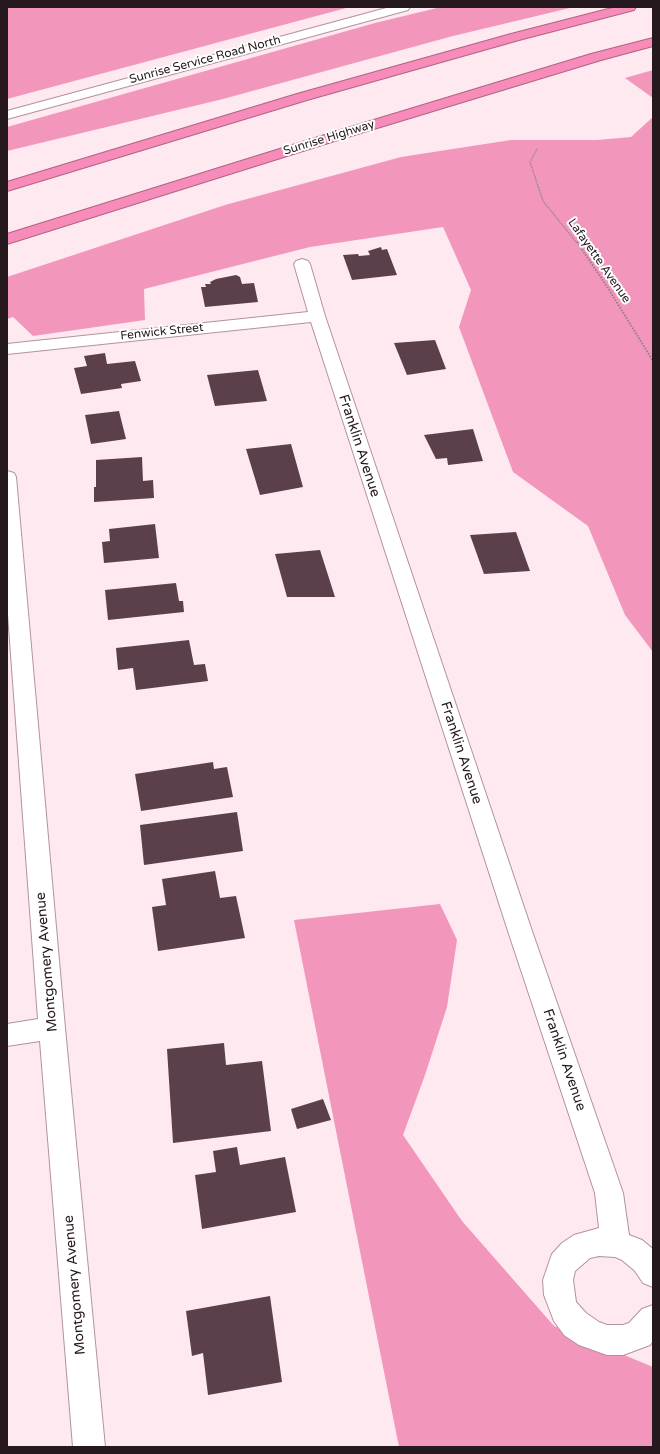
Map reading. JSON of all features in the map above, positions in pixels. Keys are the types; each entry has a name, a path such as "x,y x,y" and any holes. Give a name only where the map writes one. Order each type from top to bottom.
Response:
{"highway":[{"path":"7,187 309,95 515,37 630,7"},
{"name":"Sunrise Highway","path":"7,239 344,133 596,57 653,42"}],"street":[{"name":"Sunrise Service Road North","path":"7,115 404,7"},
{"name":"Franklin Avenue","path":"302,264 317,316 523,938 610,1193 616,1243"},
{"name":"Fenwick Street","path":"7,349 317,316"},
{"name":"Montgomery Avenue","path":"7,476 52,1028 89,1447"},
{"path":"7,1035 52,1028"},
{"path":"653,1273 646,1261 632,1250 616,1243 599,1242 584,1245 572,1253 562,1264 558,1280 559,1295 565,1311 575,1324 590,1334 607,1340 624,1340 639,1334 653,1320"}],"path":[{"name":"Lafayette Avenue","path":"537,149 530,162 543,201 579,244 653,361"}],"shaded area":[{"path":"7,7 350,7 7,99"},
{"path":"441,7 574,7 453,36 223,99 7,151 7,127 375,23"},
{"path":"653,70 653,98 625,78"},
{"path":"653,117 653,652 625,615 588,526 513,472 459,327 471,290 443,227 310,247 144,289 145,320 33,336 13,317 7,319 7,277 225,205 401,157 511,140 597,140 631,137"},
{"path":"440,904 457,940 447,1007 425,1075 403,1135 462,1221 554,1326 653,1367 653,1447 399,1447 294,920"}],"building":[{"path":"381,247 382,250 387,249 397,275 352,280 343,255 370,255 368,251"},
{"path":"236,275 240,277 242,284 254,283 258,302 205,307 201,287 206,287 205,284 211,284 210,282 216,279"},
{"path":"435,340 446,369 407,375 394,343"},
{"path":"105,353 107,364 135,361 141,381 121,384 122,388 81,394 74,368 87,366 84,356"},
{"path":"258,370 267,401 215,406 207,375"},
{"path":"119,411 126,439 91,444 85,415"},
{"path":"473,429 483,461 448,465 447,458 436,459 424,435"},
{"path":"291,444 303,487 260,495 246,449"},
{"path":"142,457 143,481 153,480 154,498 94,502 94,487 96,487 96,460"},
{"path":"155,524 159,558 104,563 102,542 110,541 109,529"},
{"path":"516,532 530,571 484,574 470,535"},
{"path":"320,550 335,597 287,597 275,554"},
{"path":"176,583 179,601 183,601 184,612 108,620 105,590"},
{"path":"189,640 194,665 205,664 208,681 136,690 133,668 118,670 116,648"},
{"path":"213,762 214,769 227,767 233,797 141,811 135,774"},
{"path":"237,812 243,851 144,865 140,825"},
{"path":"215,871 220,898 236,896 245,938 158,951 152,907 166,905 162,879"},
{"path":"224,1043 226,1065 262,1061 271,1131 173,1143 167,1049"},
{"path":"323,1099 331,1120 297,1129 291,1109"},
{"path":"237,1147 240,1165 285,1157 296,1212 202,1229 195,1175 216,1172 213,1151"},
{"path":"270,1296 282,1382 208,1395 203,1353 192,1356 186,1311"}]}
